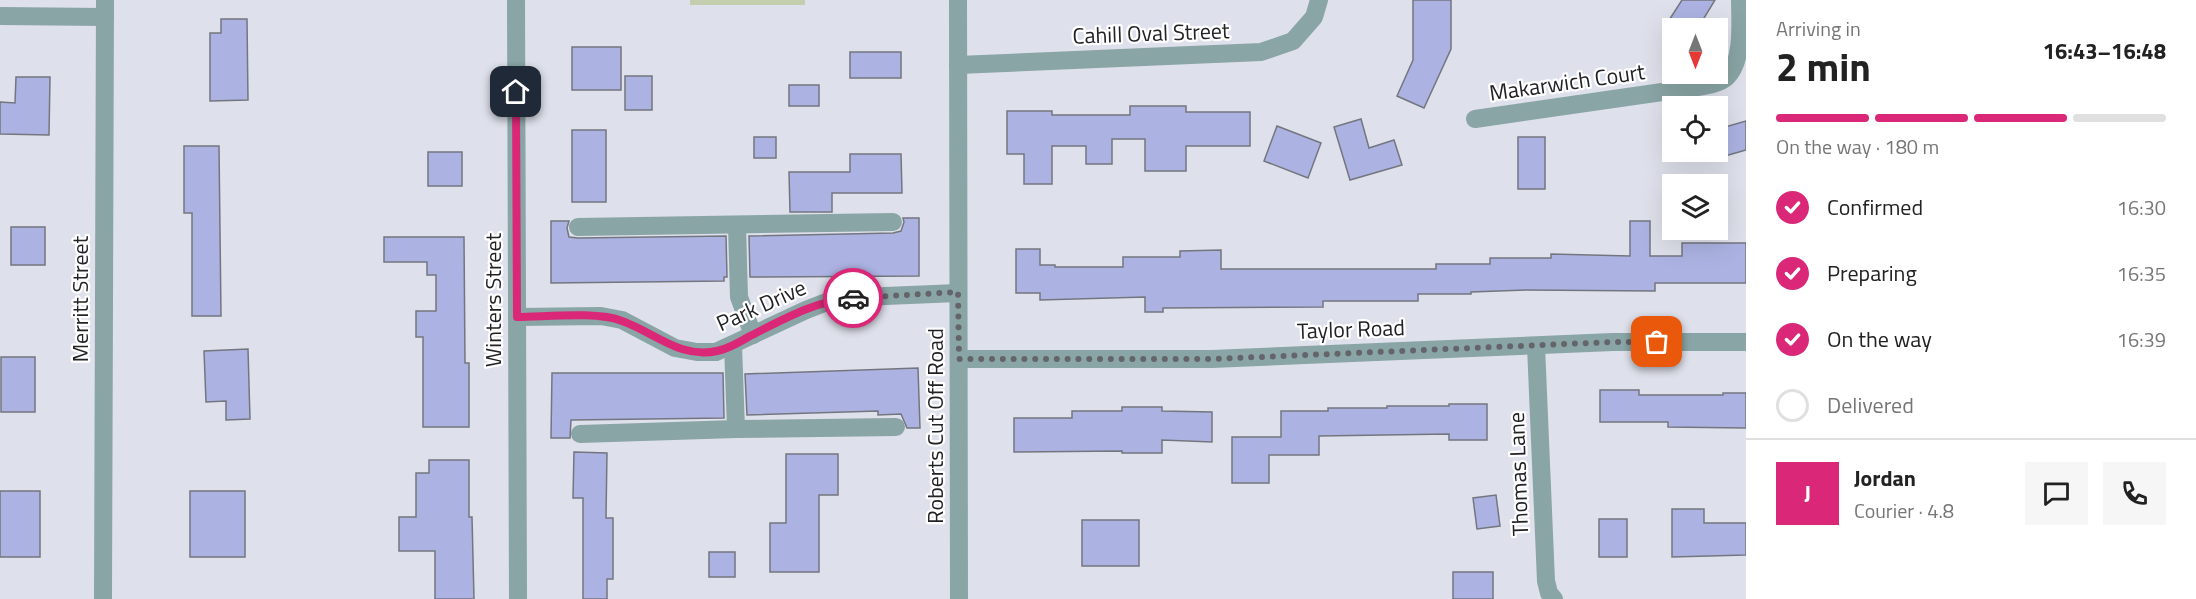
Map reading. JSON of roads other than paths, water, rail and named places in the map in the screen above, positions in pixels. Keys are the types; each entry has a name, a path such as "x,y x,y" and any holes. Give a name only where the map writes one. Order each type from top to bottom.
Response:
{"street":[{"name":"Winters Street","path":"516,0 518,599"},
{"name":"Roberts Cut Off Road","path":"958,0 959,599"},
{"name":"Cahill Oval Street","path":"958,65 1261,52 1293,41 1314,17 1319,0"},
{"name":"Makarwich Court","path":"1475,119 1683,89 1716,82 1727,77 1738,57 1740,0"},
{"path":"0,16 105,9"},
{"name":"Merritt Street","path":"103,599 105,9"},
{"path":"578,227 893,222"},
{"path":"737,225 739,297 753,335"},
{"name":"Park Drive","path":"517,317 601,316 622,320 675,348 697,352 716,352 837,298 958,292"},
{"name":"Taylor Road","path":"959,359 1212,359 1613,342 1746,342"},
{"path":"733,345 736,429"},
{"name":"Thomas Lane","path":"1536,346 1546,581 1549,593 1554,599"},
{"path":"580,434 897,427"}]}
